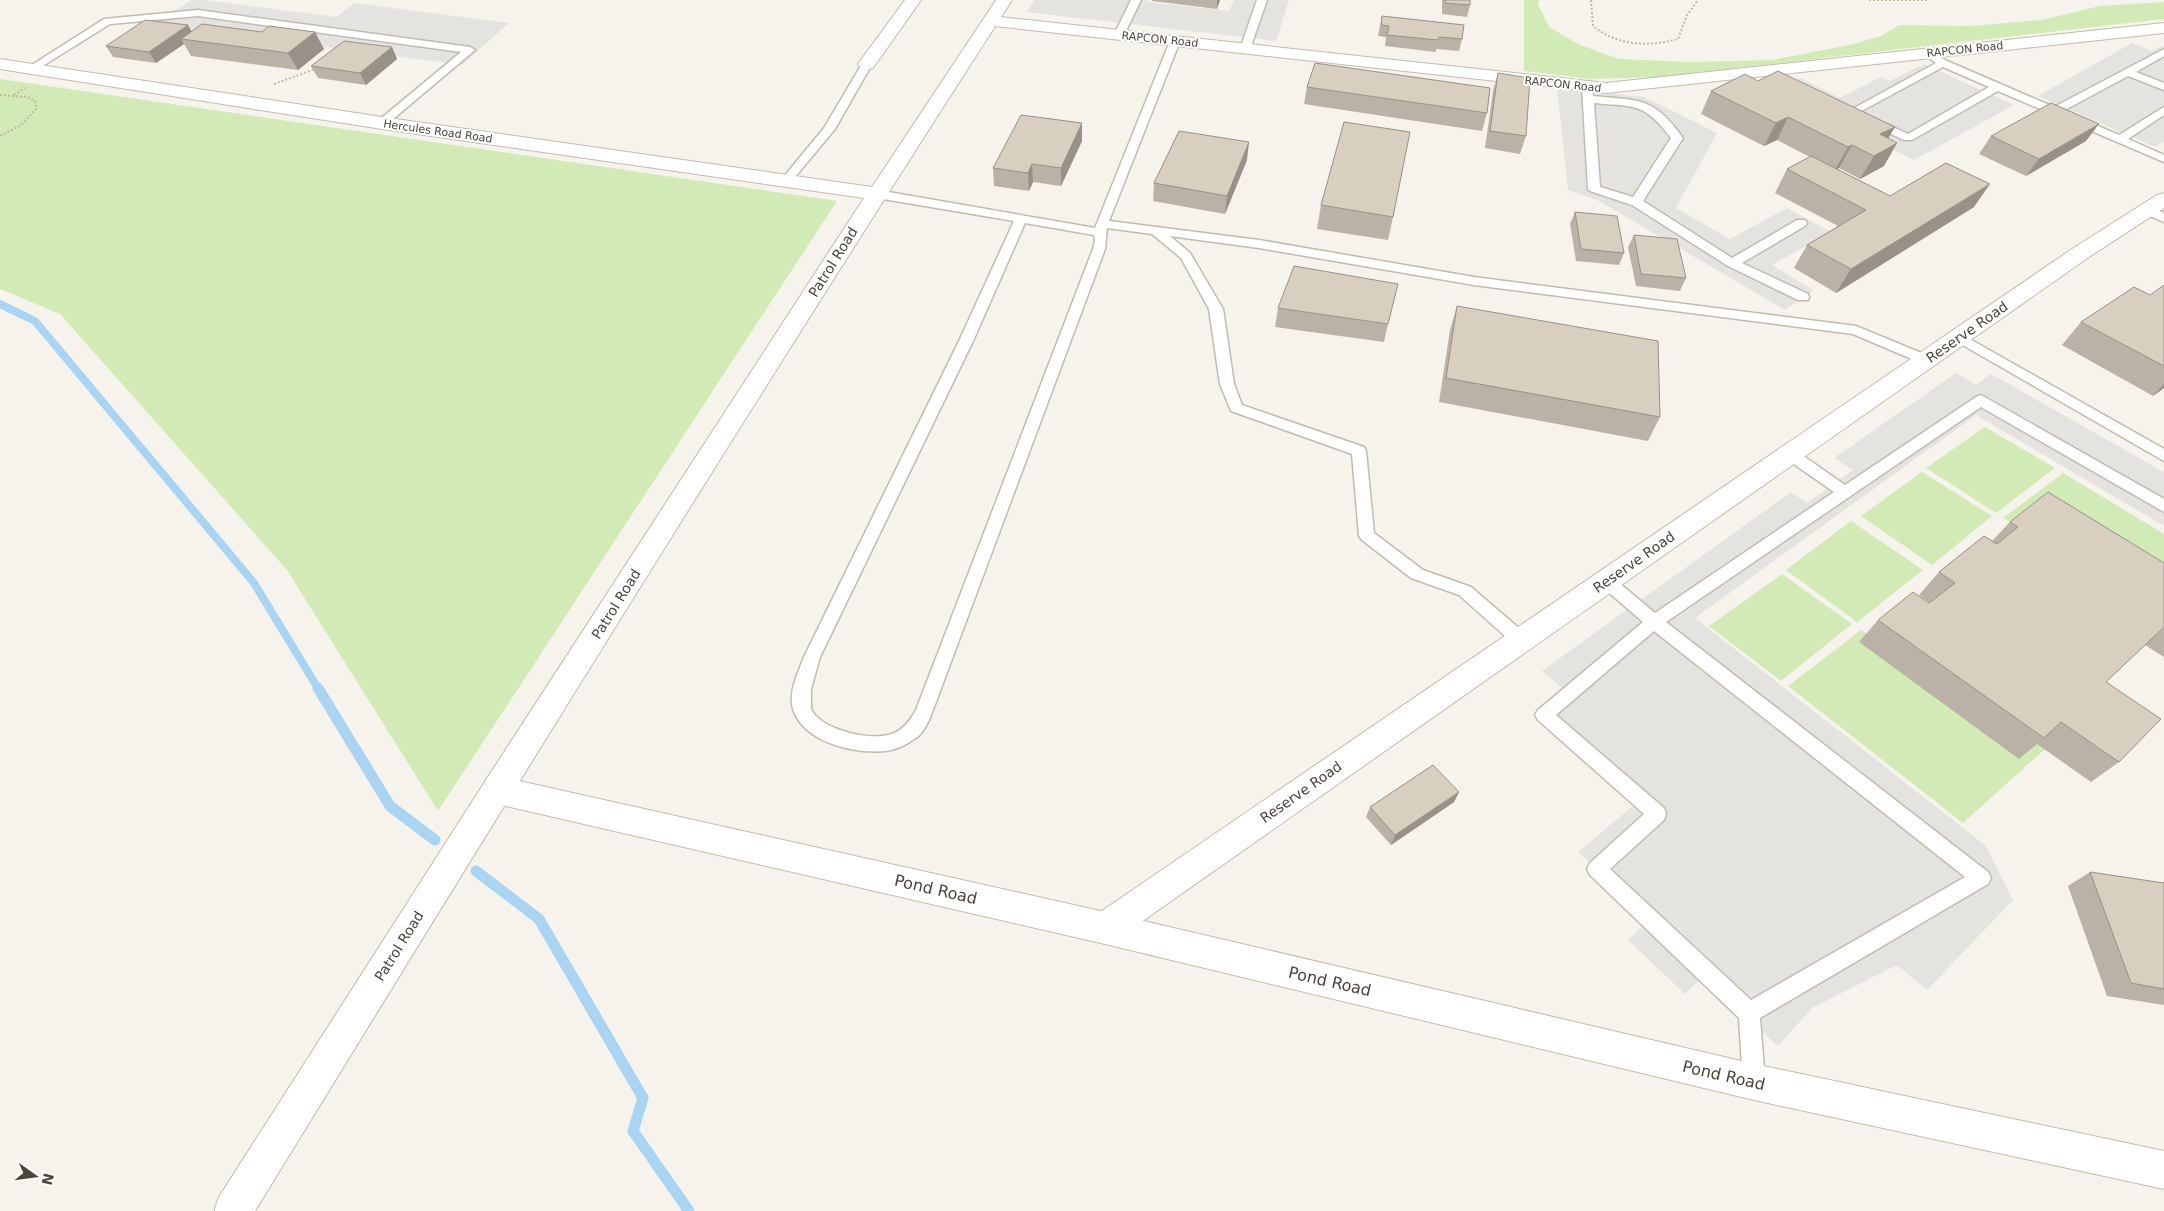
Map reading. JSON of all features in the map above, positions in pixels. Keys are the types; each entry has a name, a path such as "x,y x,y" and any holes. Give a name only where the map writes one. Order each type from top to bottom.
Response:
{"street":[{"path":"866,64 913,0"},
{"name":"RAPCON Road","path":"997,10 1119,35 1245,49 1588,93 1606,88 2164,28"},
{"name":"Patrol Road","path":"234,1211 497,790 877,194 997,10"},
{"name":"Hercules Road Road","path":"0,64 382,123 877,194"},
{"name":"Reserve Road","path":"1105,928 2078,254 2158,209"},
{"name":"Pond Road","path":"497,790 1105,928 1754,1082 2164,1170"}],"lane":[{"path":"1119,35 1136,0"},
{"path":"1245,49 1262,0"},
{"path":"30,70 108,21 198,13 470,50 382,123"},
{"path":"1021,219 963,348 812,657 800,693 802,710 807,719 820,730 838,737 860,742 887,743 910,734 924,713 1099,249 1102,240 1101,228 1175,41"},
{"path":"2054,112 2164,52"},
{"path":"1927,53 1943,63 2164,159"},
{"path":"1943,63 1848,110 1908,138 1997,87"},
{"path":"786,181 829,129 866,64"},
{"path":"1782,69 1795,82"},
{"path":"2127,72 2164,87"},
{"path":"1629,86 1643,105 1661,117 1677,138 1636,202"},
{"path":"1643,105 1588,93 1594,190 1636,202 1732,263 1803,297"},
{"path":"2119,140 2164,110"},
{"path":"877,194 1021,219 1101,228 1156,231 1259,244 1474,281 1856,330 1926,360"},
{"path":"1732,263 1801,223"},
{"path":"1156,231 1186,256 1216,309 1227,384 1236,408 1359,451 1367,536 1417,574 1465,591 1521,640"},
{"path":"1959,337 2164,456"},
{"path":"1754,1082 1749,1012 1597,869 1657,814 1544,715 1654,622 1981,400 2164,506"},
{"path":"1790,454 1844,492"},
{"path":"1606,582 1654,622 1981,878 1749,1012"}],"path":[{"path":"1591,0 1593,26 1602,34 1618,41 1652,44 1678,39 1687,15 1698,0"},
{"path":"1869,0 1927,0"},
{"path":"0,95 27,97 35,102 37,108 33,117 22,126 0,136"}],"green space":[{"path":"1524,0 1539,0 1538,4 1549,27 1580,45 1619,59 1692,62 1773,60 1854,44 1881,36 1899,25 1970,26 2041,20 2100,6 2164,2 2164,19 1657,77 1591,79 1524,71"},
{"path":"0,79 837,201 438,811 287,570 60,314 0,289"},
{"path":"1985,427 2055,468 1996,513 1926,468"},
{"path":"1922,472 1992,516 1932,565 1861,516"},
{"path":"2063,473 2164,534 2164,601 2003,518"},
{"path":"1851,521 1923,570 1857,622 1786,570"},
{"path":"1782,574 1852,624 1781,681 1709,626"},
{"path":"1861,630 2045,749 1963,823 1788,686"}],"shaded area":[{"path":"191,0 204,0 336,17 354,3 509,23 462,65 155,24"},
{"path":"1035,0 1148,0 1147,2 1229,11 1234,0 1289,0 1276,41 1027,12"},
{"path":"2132,43 2152,51 2164,45 2164,141 2155,147 2038,96"},
{"path":"1924,64 2014,105 1914,160 1775,91 1800,78 1840,98 1881,77 1890,81"},
{"path":"1557,88 1644,97 1717,133 1676,208 1730,239 1787,208 1831,232 1772,265 1813,290 1785,310 1597,200 1568,190"},
{"path":"1956,373 1976,385 1991,374 2164,472 2164,526 1976,415 1695,618 1986,846 2013,900 1927,990 1897,965 1812,1008 1778,1046 1702,977 1685,994 1628,940 1651,918 1578,852 1640,800 1539,711 1565,691 1542,671 1791,492 1807,503 1853,470 1834,458"}],"building":[{"path":"1445,0 1470,0 1470,5 1445,3"},
{"path":"1382,16 1464,25 1462,39 1439,37 1438,40 1387,35 1389,26 1381,25"},
{"path":"145,20 188,25 149,52 106,46"},
{"path":"202,24 262,32 269,26 315,32 288,53 181,39"},
{"path":"344,41 392,47 360,73 311,66"},
{"path":"1315,63 1490,88 1487,113 1307,87"},
{"path":"1778,71 1895,127 1880,134 1897,143 1874,156 1852,145 1848,147 1788,117 1776,123 1711,91 1745,74 1758,81"},
{"path":"1498,73 1530,78 1526,136 1490,131"},
{"path":"2051,103 2099,124 2039,159 1991,136"},
{"path":"1021,115 1082,123 1061,168 1032,164 1028,173 993,168"},
{"path":"1344,122 1410,132 1393,217 1321,205"},
{"path":"1179,131 1249,142 1227,196 1154,183"},
{"path":"1811,156 1890,196 1946,163 1990,184 1851,269 1807,245 1866,210 1787,169"},
{"path":"1575,212 1617,216 1624,253 1581,249"},
{"path":"1634,235 1677,239 1686,278 1641,274"},
{"path":"1294,266 1398,284 1388,324 1278,308"},
{"path":"2164,285 2164,366 2081,322 2134,287 2150,295"},
{"path":"1457,306 1658,341 1660,417 1446,378"},
{"path":"2048,492 2164,563 2164,627 2106,682 2161,719 2119,762 2061,722 2044,738 1878,620 1913,592 1929,603 1955,583 1939,572 1984,536 1997,544 2018,527 2010,522"},
{"path":"1433,765 1459,792 1395,835 1370,807"},
{"path":"2090,872 2164,883 2164,989 2131,983"}],"waterway":[{"path":"0,304 35,321 254,583 319,690"},
{"path":"318,688 390,806 435,840"},
{"path":"476,871 539,919 643,1098 633,1131 689,1211"}]}
